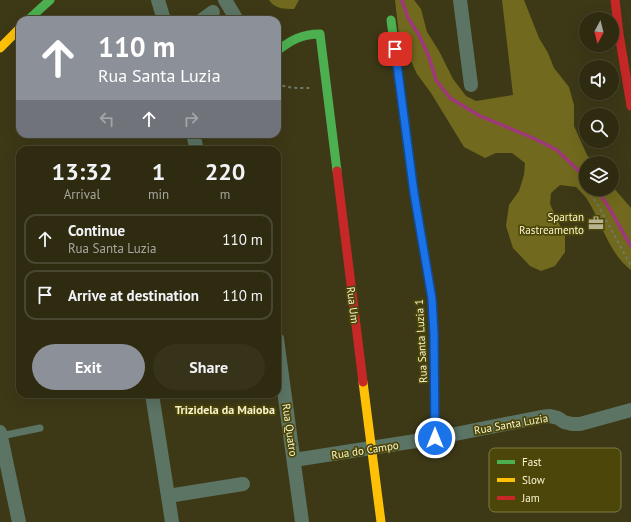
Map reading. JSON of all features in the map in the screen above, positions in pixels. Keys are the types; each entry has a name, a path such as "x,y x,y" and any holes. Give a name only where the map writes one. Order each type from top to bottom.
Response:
{"street":[{"path":"33,10 50,0"},
{"path":"158,0 163,16"},
{"path":"226,0 235,16"},
{"path":"460,0 471,85"},
{"path":"615,0 631,106"},
{"path":"208,16 213,12"},
{"name":"Rua Santa Luzia 1","path":"391,20 409,157 432,299 434,334 435,438"},
{"path":"0,48 16,32"},
{"name":"Rua Um","path":"281,48 297,36 307,33 320,34 381,522"},
{"name":"Rua Quatro","path":"281,367 302,522"},
{"path":"153,398 172,522"},
{"name":"Rua Santa Luzia","path":"435,438 550,416 558,418 564,422 580,424 631,410"},
{"path":"0,435 18,522"},
{"name":"Rua do Campo","path":"294,460 435,438"},
{"path":"168,496 243,484"}],"lane":[{"path":"0,435 40,428"}],"path":[{"path":"281,85 293,88 326,89"},
{"path":"591,196 599,207 631,266"}],"shaded area":[{"path":"269,0 299,0 294,9 283,9 277,7"},
{"path":"395,0 414,0 421,9 427,32 439,51 453,79 466,96 476,101 513,95 502,0 524,0 539,38 548,53 554,68 569,87 574,105 574,126 579,137 579,148 584,148 588,156 579,156 579,190 576,187 560,185 551,193 550,204 565,236 565,252 555,266 541,271 530,266 513,248 506,226 509,205 519,191 524,175 525,163 512,153 496,153 485,158 464,147 431,93 417,74 399,35"},
{"path":"619,194 631,208 631,270 623,263 611,246 584,196 619,196"}],"waterway":[{"path":"401,0 408,18 419,35 429,57 436,80 450,98 480,116 533,138 557,150 579,171"},
{"path":"601,196 631,246"}],"traffic: fast":[{"path":"32,16 50,0"},
{"path":"391,20 414,193 425,257"},
{"path":"281,48 297,38 320,34 337,171"}],"traffic: slow":[{"path":"0,48 16,32"},
{"path":"363,382 381,522"}],"traffic: jam":[{"path":"615,0 631,106"},
{"path":"337,171 363,382"},
{"path":"425,257 432,299 434,334 435,438"}],"place":[{"name":"Spartan Rastreamento","path":"596,223"}],"district":[{"name":"Trizidela da Maioba","path":"225,410"}],"route":[{"path":"395,49 414,193 432,299 435,377 435,438"}]}
